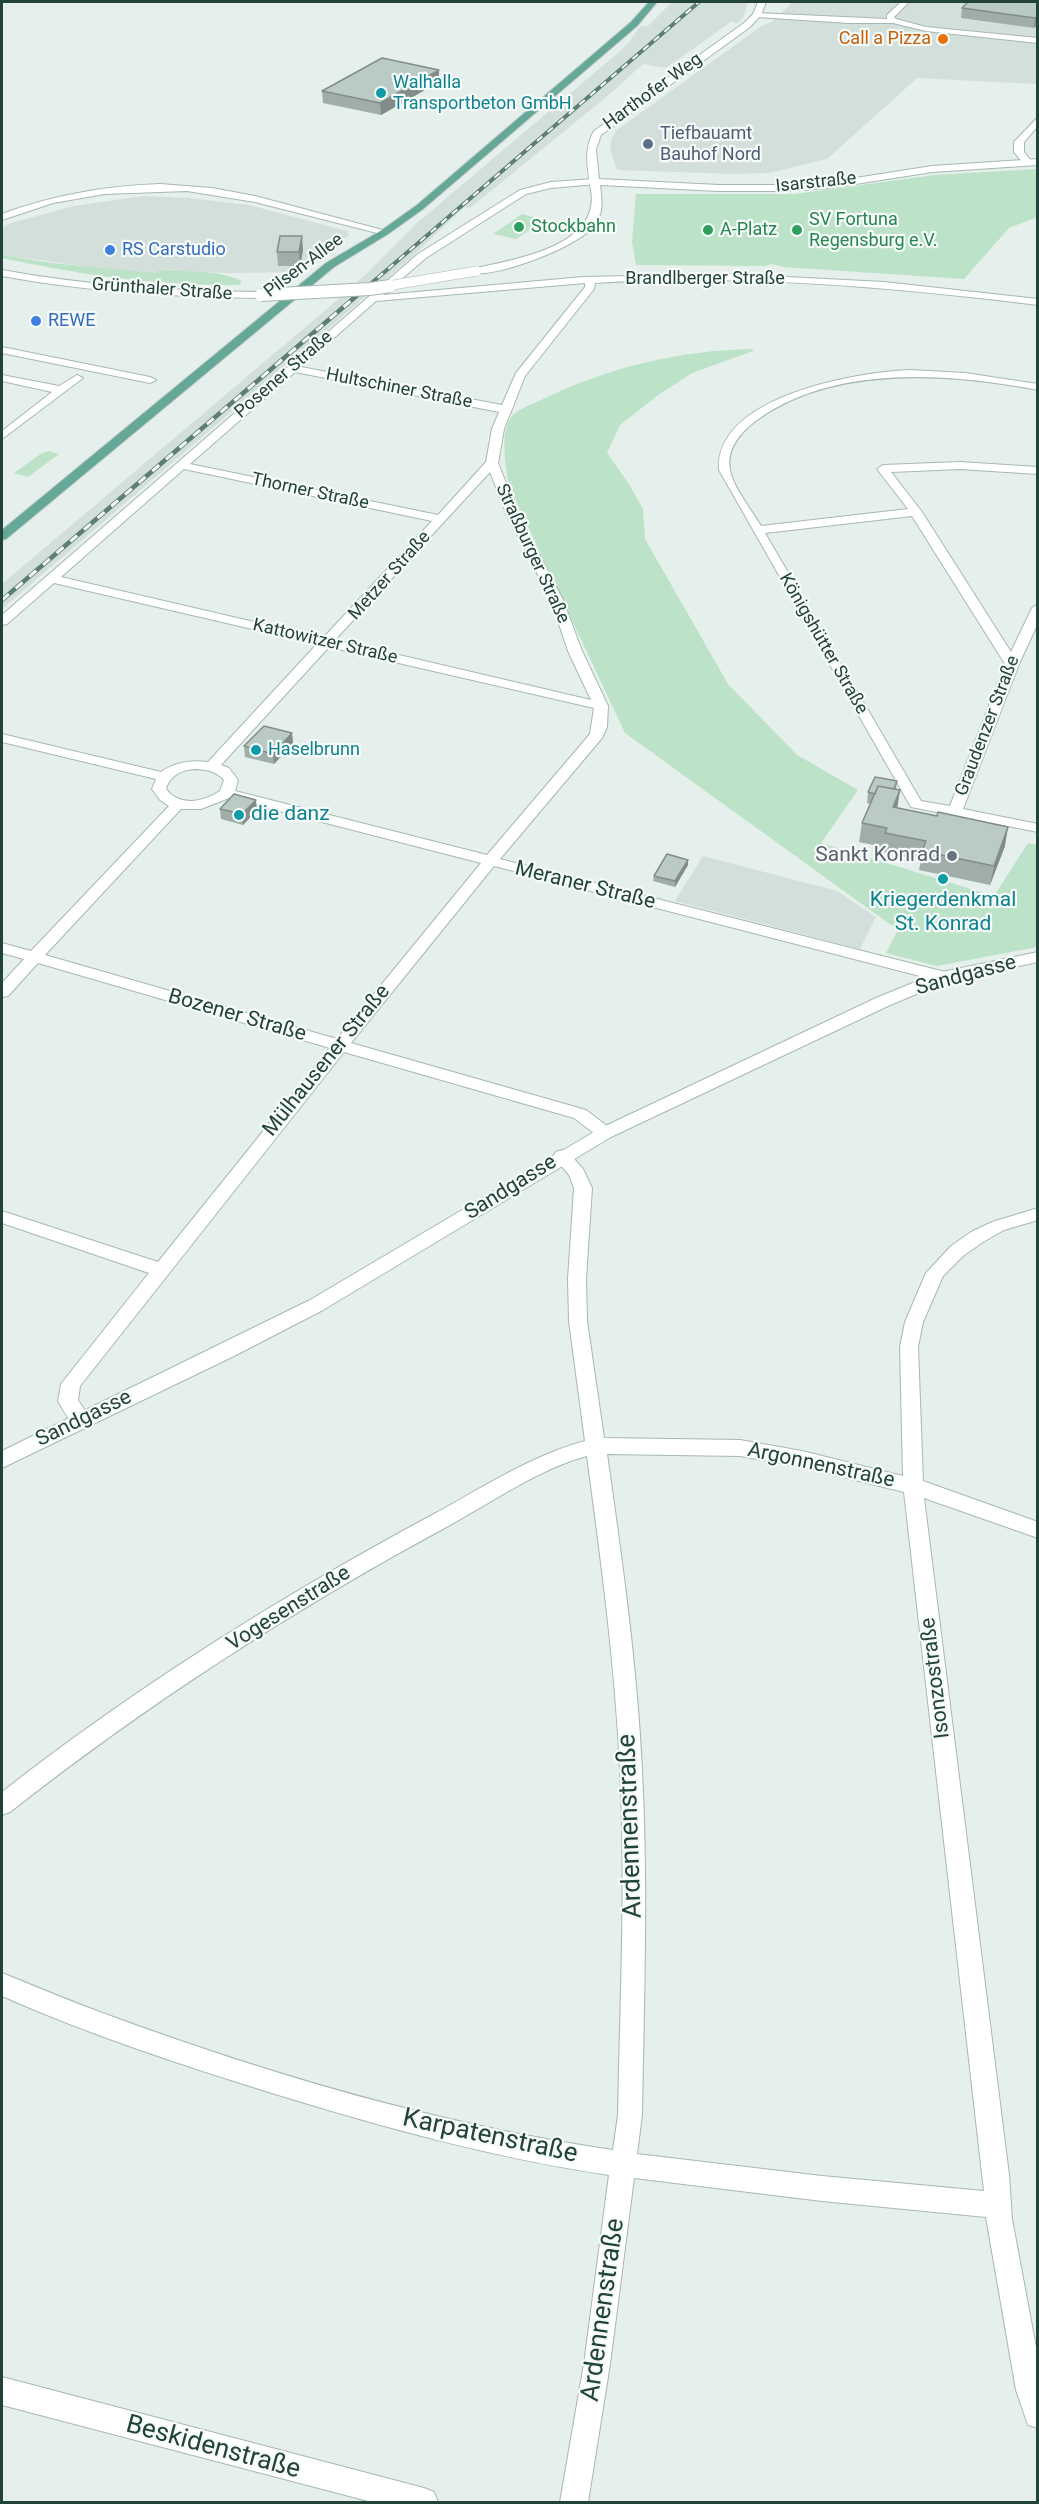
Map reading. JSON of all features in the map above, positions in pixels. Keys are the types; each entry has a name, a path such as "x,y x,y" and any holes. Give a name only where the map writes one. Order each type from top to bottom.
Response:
{"main road":[{"name":"Pilsen-Allee","path":"2,536 330,265 385,232 448,184 634,24 653,2"}],"street":[{"name":"Harthofer Weg","path":"477,271 522,260 554,248 580,234 594,218 598,208 592,145 597,133 747,25 756,15 762,2"},
{"path":"893,21 890,17 904,2"},
{"path":"756,15 849,21 893,21 926,29 1038,41"},
{"path":"1027,162 1019,152 1019,142 1038,120"},
{"name":"Isarstraße","path":"594,182 750,189 787,188 830,185 932,169 1038,162"},
{"name":"Posener Straße","path":"2,621 422,256 512,198 551,185 594,182"},
{"path":"2,218 39,204 75,197 138,189 175,188 230,194 385,232"},
{"name":"Grünthaler Straße","path":"2,268 63,282"},
{"name":"Grünthaler Straße","path":"2,273 180,294 261,295 370,289 477,271"},
{"name":"Brandlberger Straße","path":"373,298 405,298 447,291 590,280 706,277 869,283 1038,302"},
{"name":"Straßburger Straße","path":"590,280 590,286 520,375 494,442 492,463 513,515 557,600 575,651 601,706"},
{"path":"2,350 150,380"},
{"name":"Hultschiner Straße","path":"292,368 506,409"},
{"name":"Königshütter Straße","path":"955,812 916,804 896,774 731,484 723,465 726,449 732,437 759,413 799,394 865,376 909,373 953,374 1038,387"},
{"path":"2,378 60,390"},
{"path":"4,431 77,378"},
{"name":"Metzer Straße","path":"212,766 492,463"},
{"path":"1012,664 916,512 883,469 946,464 994,465 1038,471"},
{"name":"Thorner Straße","path":"180,465 441,519"},
{"path":"758,530 916,512"},
{"name":"Kattowitzer Straße","path":"50,578 601,706"},
{"name":"Graudenzer Straße","path":"955,812 1012,664 1038,608"},
{"name":"Mülhausener Straße","path":"81,1420 68,1401 71,1384 488,861 597,735 600,727 601,706"},
{"path":"2,738 164,777"},
{"path":"191,765 212,766 221,770 231,780 227,793 211,803 177,805 162,795 159,789 164,777 191,765"},
{"name":"Meraner Straße","path":"227,793 943,977"},
{"path":"2,992 177,805"},
{"path":"955,812 1038,828"},
{"name":"Bozener Straße","path":"2,948 580,1114 605,1133"},
{"name":"Sandgasse","path":"2,1460 271,1330 360,1280 562,1156 605,1133 882,1002 943,977 1038,957"},
{"name":"Ardennenstraße","path":"562,1156 577,1173 583,1188 577,1278 578,1321 622,1651 631,1780 634,1880 630,2115 625,2164 574,2502"},
{"name":"Isonzostraße","path":"1038,1214 998,1226 977,1237 957,1251 935,1273 922,1299 909,1347 913,1486 998,2205 1030,2390 1038,2415"},
{"path":"2,1217 162,1270"},
{"name":"Argonnenstraße","path":"596,1446 740,1448 802,1459 913,1486 1038,1530"},
{"name":"Vogesenstraße","path":"2,1805 58,1761 170,1683 363,1562 569,1453 596,1446"},
{"name":"Karpatenstraße","path":"2,1984 114,2031 331,2099 452,2132 530,2150 728,2179 998,2205"},
{"name":"Beskidenstraße","path":"2,2391 424,2502"}],"shaded area":[{"path":"672,2 748,2 744,16 738,23 731,22 666,68 643,64 605,98 470,208 464,207 415,254 2,609 2,584 328,308 417,223 618,53 640,26 648,26"},
{"path":"793,2 1037,2 1037,84 917,78 827,159 769,173 617,170 610,149 612,138 617,130 763,25 772,22"},
{"path":"144,196 189,198 249,205 347,231 349,235 298,272 228,273 158,270 155,273 129,272 2,255 2,228 11,223 74,206"},
{"path":"703,856 837,891 876,917 860,949 675,901"}],"green space":[{"name":"SV Fortuna Regensburg e.V.","path":"1037,169 1037,217 1009,228 964,279 783,267 771,264 766,266 636,265 632,242 636,194 795,194 935,175"},
{"name":"Stockbahn","path":"522,214 545,220 516,239 493,234"},
{"path":"2,255 52,263 155,273 158,270 222,274 242,281 239,285 209,285 120,278 32,264 2,258"},
{"path":"753,349 753,351 692,373 658,395 620,425 607,453 643,509 645,539 728,684 797,755 858,790 821,843 994,896 1028,843 1037,845 1037,947 937,966 886,953 898,930 625,733 509,486 505,452 507,426 510,419 524,408 617,370 671,357"},
{"path":"49,451 59,454 28,477 14,473 42,453"}],"building":[{"path":"968,2 1038,2 1038,16 1035,18 962,8"},
{"path":"382,58 439,70 380,103 322,91"},
{"path":"280,236 302,236 299,252 277,252"},
{"path":"264,726 292,733 273,754 244,746"},
{"path":"875,777 897,781 894,789 878,786 875,794 868,792"},
{"path":"878,786 900,790 893,807 937,816 938,812 1008,827 994,866 922,851 926,841 885,833 887,828 862,823"},
{"path":"234,794 256,800 242,814 220,809"},
{"path":"667,854 688,860 675,881 654,876"}],"railway":[{"path":"367,287 699,2"},
{"path":"2,600 368,286"}],"place":[{"name":"Call a Pizza","path":"943,39"},
{"name":"Walhalla Transportbeton GmbH","path":"381,93"},
{"name":"Tiefbauamt Bauhof Nord","path":"648,144"},
{"name":"Stockbahn","path":"519,227"},
{"name":"A-Platz","path":"708,230"},
{"name":"SV Fortuna Regensburg e.V.","path":"797,230"},
{"name":"RS Carstudio","path":"110,250"},
{"name":"REWE","path":"36,321"},
{"name":"Haselbrunn","path":"256,750"},
{"name":"die danz","path":"239,815"},
{"name":"Sankt Konrad","path":"952,856"},
{"name":"Kriegerdenkmal St. Konrad","path":"943,879"}]}
